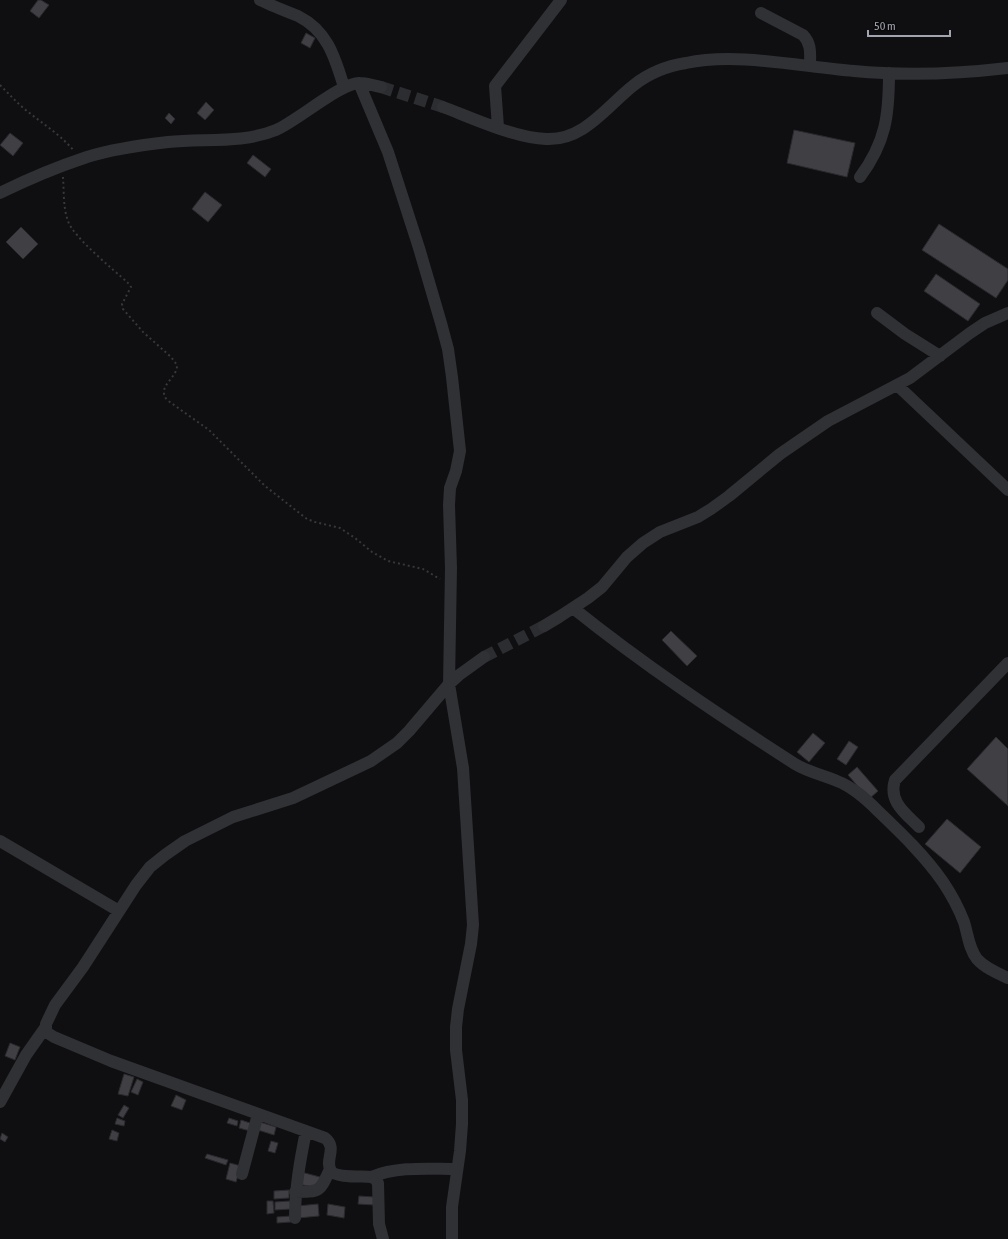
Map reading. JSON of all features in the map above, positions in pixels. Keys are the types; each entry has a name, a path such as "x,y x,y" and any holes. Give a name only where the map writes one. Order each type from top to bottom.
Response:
{"street":[{"path":"260,0 299,17 320,32 326,39 332,51 344,87"},
{"path":"498,128 495,86 561,0"},
{"path":"761,13 803,35 809,44 810,66"},
{"path":"443,107 498,128 528,136 547,139 564,137 579,132 595,121 634,85 649,75 667,67 688,62 712,59 740,60 889,73 946,74 1008,68"},
{"path":"860,177 869,165 885,127 889,95 889,73"},
{"path":"359,83 377,125 399,186 441,323 448,349 458,425 460,451 456,471 450,488 449,505 451,536 449,684 462,768 473,925 456,1027 456,1050 462,1100 462,1124 452,1208 452,1239"},
{"path":"0,192 81,159 113,151 196,140 240,138 268,132 296,119 344,87 359,83 381,87"},
{"path":"877,313 905,334 940,356"},
{"path":"544,626 573,608 602,586 627,557 643,542 660,532 698,517 711,509 780,454 828,421 910,378 985,324 1008,313"},
{"path":"897,385 1008,490"},
{"path":"573,608 602,632 658,672 768,746 801,767 837,780 850,786 860,794 888,820 925,859 944,882 963,921 970,945 978,959 987,967 1008,978"},
{"path":"0,1102 23,1060 68,987 91,955 136,885 150,868 185,841 233,817 293,798 371,761 397,743 449,684 484,657"},
{"path":"919,827 901,808 894,797 893,788 895,780 1008,663"},
{"path":"0,841 119,911"},
{"path":"47,1023 46,1032 54,1037 111,1061 306,1131 329,1141 331,1145 330,1169 324,1182 316,1192 295,1192"},
{"path":"242,1174 258,1114"},
{"path":"295,1218 295,1192 306,1131"},
{"path":"330,1169 333,1173 338,1175 372,1177 384,1172 400,1170 457,1169"},
{"path":"372,1177 378,1183 379,1224 383,1239"}],"path":[{"path":"0,85 27,111 68,143 81,159"},
{"path":"62,166 65,206 68,221 72,229 79,238 128,283 131,287 122,304 123,309 143,332 171,357 177,365 176,371 164,390 164,395 167,400 209,430 271,491 307,519 340,528 372,552 388,561 423,569 450,584"}],"building":[{"path":"38,0 41,0 49,5 39,18 30,11"},
{"path":"306,33 315,38 310,48 301,43"},
{"path":"206,102 214,110 205,120 197,113"},
{"path":"169,113 175,119 171,124 165,118"},
{"path":"794,130 855,143 847,177 787,163"},
{"path":"10,133 23,143 13,156 0,145"},
{"path":"253,155 271,169 265,177 247,163"},
{"path":"205,192 222,205 208,222 192,209"},
{"path":"939,224 1008,269 1008,280 996,298 922,250"},
{"path":"21,227 38,244 23,259 6,242"},
{"path":"936,274 980,304 968,321 924,291"},
{"path":"671,631 697,656 687,666 662,640"},
{"path":"813,733 825,743 809,762 797,752"},
{"path":"996,737 1008,749 1008,806 967,769"},
{"path":"849,741 858,747 846,765 837,759"},
{"path":"857,767 878,791 869,799 848,775"},
{"path":"947,819 981,847 960,873 925,844"},
{"path":"10,1043 20,1047 15,1060 5,1056"},
{"path":"124,1074 134,1077 128,1096 118,1094"},
{"path":"137,1079 143,1082 138,1095 131,1092"},
{"path":"176,1095 186,1100 182,1110 171,1106"},
{"path":"124,1105 129,1108 123,1118 118,1115"},
{"path":"117,1118 125,1121 124,1126 115,1124"},
{"path":"229,1118 238,1121 237,1126 227,1123"},
{"path":"241,1120 253,1124 250,1131 239,1128"},
{"path":"260,1122 276,1127 274,1135 258,1130"},
{"path":"112,1130 119,1133 117,1141 109,1139"},
{"path":"2,1133 8,1137 5,1142 0,1139"},
{"path":"271,1141 278,1143 275,1153 268,1151"},
{"path":"207,1154 228,1160 226,1165 205,1158"},
{"path":"230,1163 241,1166 236,1182 226,1179"},
{"path":"301,1172 320,1177 318,1188 298,1184"},
{"path":"289,1190 289,1198 274,1199 274,1191"},
{"path":"359,1196 374,1197 374,1205 358,1204"},
{"path":"267,1201 273,1201 274,1213 267,1214"},
{"path":"290,1201 291,1209 275,1210 275,1202"},
{"path":"318,1204 319,1216 298,1218 297,1206"},
{"path":"328,1204 345,1207 344,1218 327,1215"},
{"path":"291,1216 291,1222 277,1223 277,1217"}],"tunnel":[{"path":"381,87 443,107"},
{"path":"484,657 544,626"}]}
